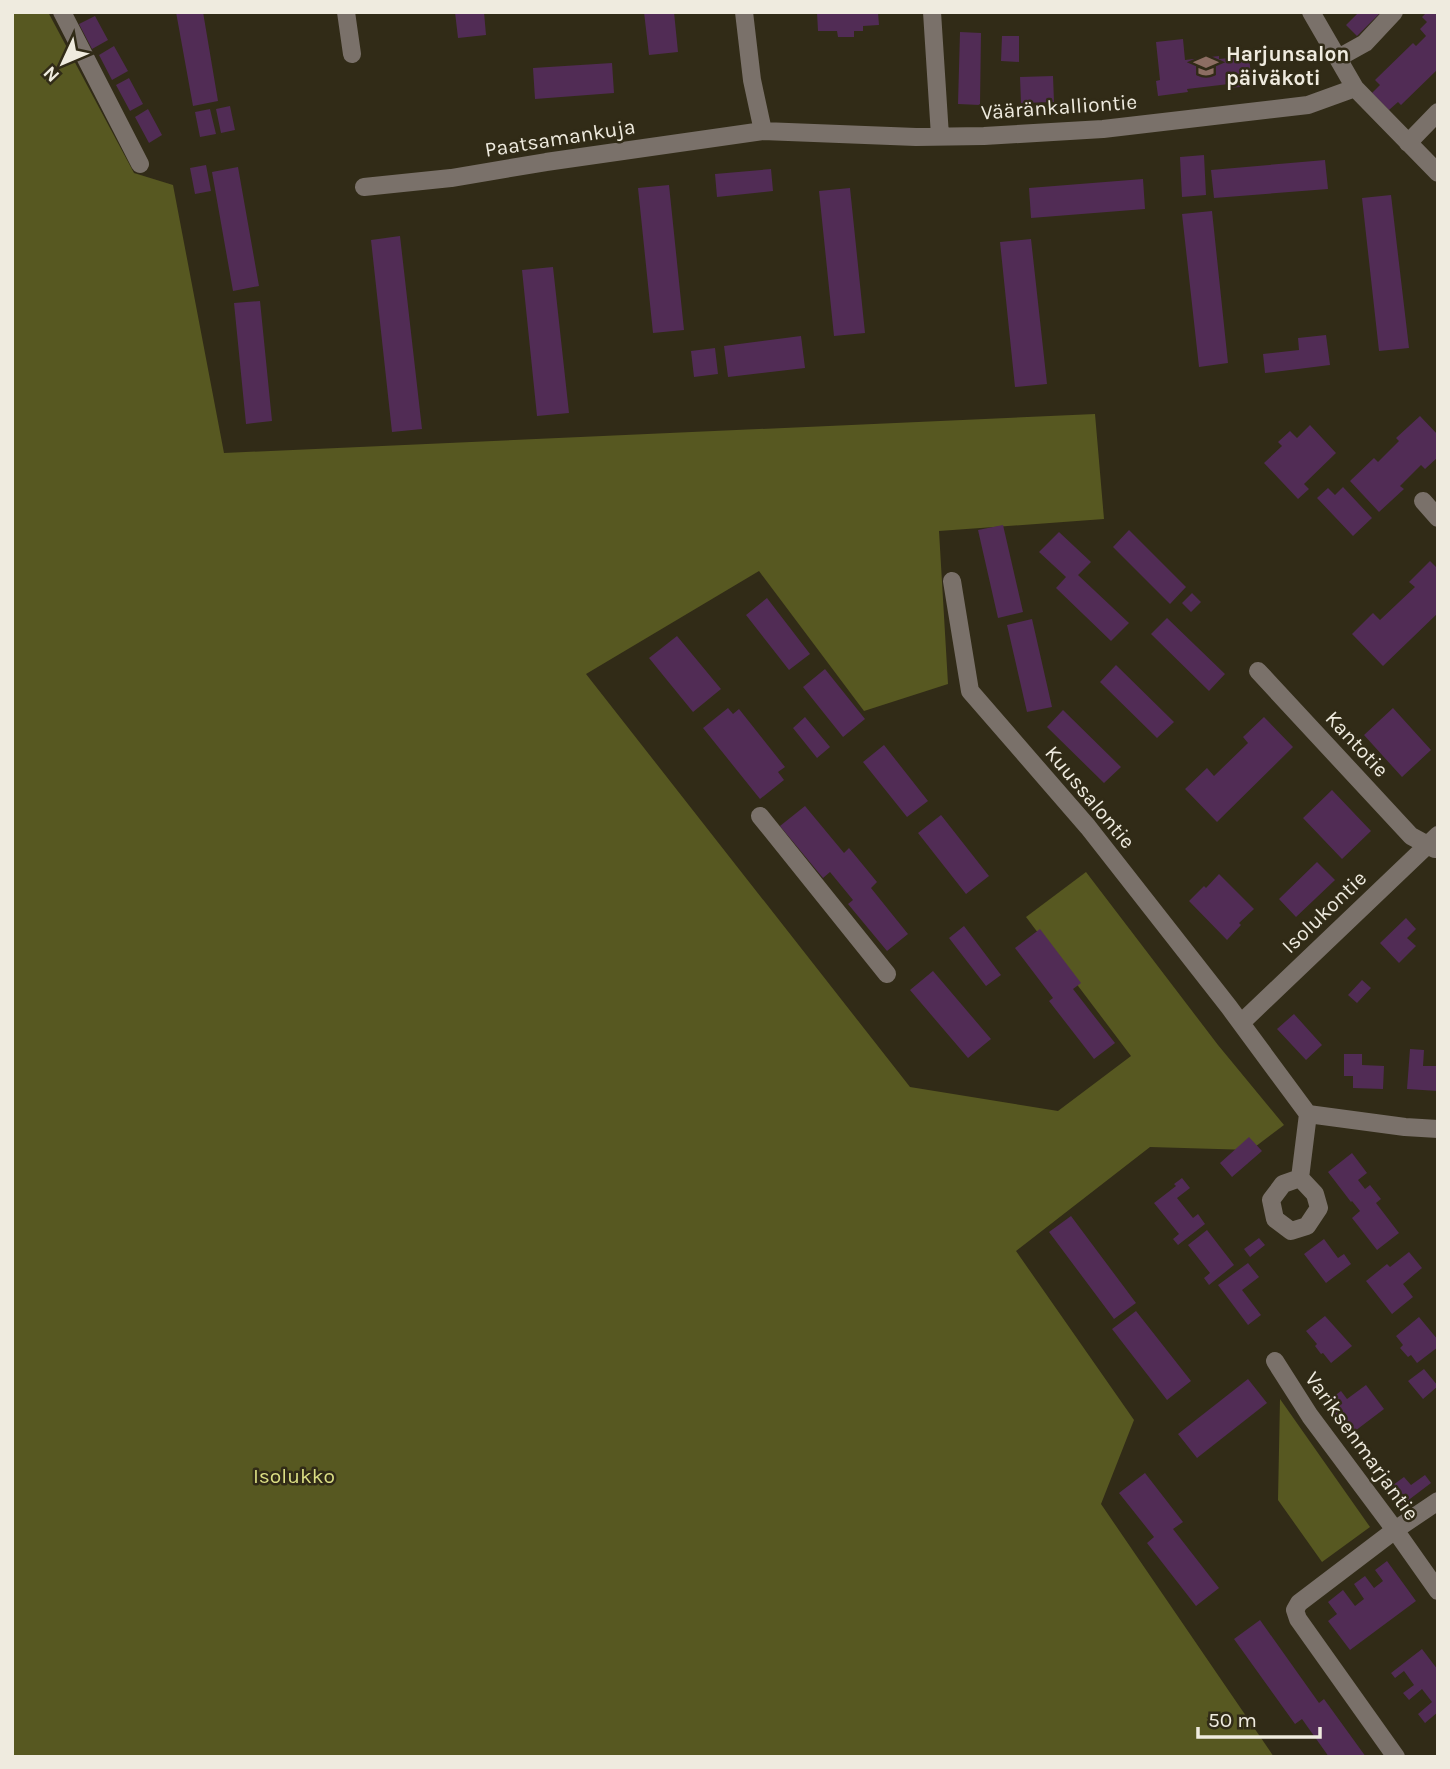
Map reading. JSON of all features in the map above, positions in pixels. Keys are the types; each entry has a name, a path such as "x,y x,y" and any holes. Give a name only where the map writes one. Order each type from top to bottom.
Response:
{"street":[{"path":"62,12 140,164"},
{"path":"346,12 352,54"},
{"path":"744,12 752,80 763,131"},
{"path":"932,12 940,136"},
{"path":"1311,12 1355,88 1438,173"},
{"path":"1338,58 1365,43 1394,12"},
{"name":"Vääränkalliontie","path":"763,131 889,137 1103,129 1308,105 1355,88"},
{"path":"1408,143 1438,112"},
{"name":"Paatsamankuja","path":"364,187 451,178 763,131"},
{"path":"1423,501 1438,518"},
{"name":"Kuussalontie","path":"952,581 970,691 1088,827 1241,1023 1308,1114"},
{"name":"Kantotie","path":"1258,671 1411,836 1434,844"},
{"path":"760,816 887,974"},
{"name":"Isolukontie","path":"1241,1023 1434,844"},
{"path":"1300,1178 1308,1114 1438,1129"},
{"name":"Variksenmarjantie","path":"1275,1361 1310,1416 1438,1591"},
{"path":"1396,1757 1298,1619 1294,1609 1395,1530 1438,1501"}],"green space":[{"name":"Isolukko","path":"12,12 48,12 134,173 173,185 224,453 1095,414 1104,519 939,531 948,684 864,711 759,571 586,674 910,1087 1058,1111 1131,1056 1026,917 1086,872 1218,1045 1284,1125 1251,1150 1150,1147 1016,1251 1134,1420 1101,1504 1274,1757 12,1757"},
{"path":"1280,1399 1370,1527 1322,1562 1278,1500"}],"building":[{"path":"176,12 203,12 218,101 193,106"},
{"path":"455,12 484,12 486,35 458,38"},
{"path":"644,12 674,12 678,52 649,55"},
{"path":"817,12 878,12 879,25 863,26 863,31 854,31 854,37 838,37 837,31 818,31"},
{"path":"1359,12 1381,12 1357,36 1346,25"},
{"path":"1427,12 1438,12 1438,69 1401,105 1398,102 1389,110 1372,93 1380,85 1375,80 1413,43 1416,46 1426,36 1420,29 1427,22 1422,17"},
{"path":"95,16 108,40 92,49 79,24"},
{"path":"960,32 981,33 980,105 958,104"},
{"path":"1002,36 1019,36 1019,62 1001,61"},
{"path":"1183,39 1185,60 1249,56 1252,86 1229,88 1229,84 1158,96 1156,81 1160,80 1156,42"},
{"path":"114,46 128,71 112,80 99,55"},
{"path":"612,63 614,93 535,99 533,68"},
{"path":"1053,76 1054,102 1021,103 1020,77"},
{"path":"129,78 143,104 130,111 116,85"},
{"path":"230,106 235,130 221,133 216,109"},
{"path":"148,109 162,135 149,143 135,117"},
{"path":"210,109 216,134 200,137 195,112"},
{"path":"1204,155 1206,195 1182,197 1180,157"},
{"path":"1325,160 1328,189 1214,198 1211,170"},
{"path":"206,165 211,191 195,194 190,168"},
{"path":"238,167 259,286 233,291 212,172"},
{"path":"771,169 773,191 717,197 715,174"},
{"path":"1143,179 1145,209 1031,218 1029,188"},
{"path":"669,185 684,330 653,333 638,188"},
{"path":"850,188 865,333 834,336 819,191"},
{"path":"1391,195 1409,348 1379,351 1362,198"},
{"path":"1212,211 1228,363 1199,367 1182,214"},
{"path":"400,236 422,429 392,432 371,240"},
{"path":"1031,239 1047,384 1015,387 1000,242"},
{"path":"553,267 569,413 537,416 522,270"},
{"path":"260,301 272,421 246,424 234,303"},
{"path":"1326,335 1330,365 1265,373 1263,354 1299,350 1298,338"},
{"path":"801,336 805,368 728,377 724,346"},
{"path":"715,348 718,374 694,377 691,351"},
{"path":"1420,416 1438,435 1438,457 1425,469 1421,465 1400,486 1404,489 1379,512 1350,481 1374,458 1378,462 1399,441 1396,438"},
{"path":"1310,425 1336,453 1304,484 1309,489 1298,499 1264,463 1282,446 1278,442 1290,431 1297,438"},
{"path":"1343,487 1372,518 1353,536 1317,498 1328,488 1335,495"},
{"path":"1003,525 1023,612 998,618 978,530"},
{"path":"1129,530 1186,587 1170,604 1113,547"},
{"path":"1059,532 1091,562 1078,575 1129,623 1111,641 1056,588 1066,577 1039,552"},
{"path":"1430,561 1438,569 1438,613 1383,666 1352,634 1373,613 1380,620 1415,587 1409,582"},
{"path":"1192,593 1201,602 1191,612 1182,603"},
{"path":"767,598 810,654 789,670 746,615"},
{"path":"1167,618 1225,674 1209,691 1151,634"},
{"path":"1032,619 1052,707 1027,712 1007,625"},
{"path":"677,636 721,689 693,712 649,658"},
{"path":"1116,665 1174,722 1157,738 1100,682"},
{"path":"825,669 865,719 843,737 803,687"},
{"path":"728,708 733,714 739,709 785,767 778,772 784,780 760,799 703,728"},
{"path":"1393,708 1431,750 1402,777 1364,735"},
{"path":"1063,710 1121,767 1104,783 1047,727"},
{"path":"805,717 830,747 817,758 793,728"},
{"path":"1264,717 1293,747 1217,822 1185,789 1207,768 1214,776 1248,743 1243,737"},
{"path":"884,745 928,801 907,817 863,762"},
{"path":"1332,790 1371,831 1342,859 1303,818"},
{"path":"805,806 844,853 849,848 877,882 871,888 908,934 887,951 848,904 853,900 830,872 823,878 780,826"},
{"path":"941,815 989,876 966,894 918,833"},
{"path":"1317,862 1335,880 1296,917 1279,899"},
{"path":"1219,874 1254,909 1239,923 1241,925 1227,940 1189,901"},
{"path":"1406,918 1416,929 1407,938 1416,946 1399,963 1380,943"},
{"path":"964,926 1001,975 986,986 949,938"},
{"path":"1040,929 1081,983 1073,989 1115,1043 1094,1059 1049,1001 1053,998 1015,948"},
{"path":"933,971 991,1039 968,1058 910,990"},
{"path":"1362,980 1371,988 1357,1003 1348,995"},
{"path":"1294,1014 1322,1045 1306,1060 1277,1029"},
{"path":"1410,1049 1424,1050 1423,1066 1438,1066 1438,1091 1407,1089"},
{"path":"1344,1054 1362,1054 1362,1065 1384,1066 1383,1089 1353,1088 1353,1076 1344,1076"},
{"path":"1249,1137 1262,1151 1232,1177 1220,1163"},
{"path":"1352,1153 1367,1173 1358,1180 1365,1189 1370,1185 1381,1199 1376,1203 1399,1233 1377,1250 1352,1218 1360,1211 1328,1172"},
{"path":"1182,1178 1190,1188 1177,1198 1193,1218 1198,1214 1205,1224 1178,1245 1173,1239 1179,1234 1154,1203"},
{"path":"1071,1216 1136,1303 1114,1319 1049,1232"},
{"path":"1207,1230 1234,1265 1209,1285 1204,1278 1210,1273 1188,1245"},
{"path":"1259,1238 1265,1245 1250,1257 1244,1249"},
{"path":"1324,1239 1338,1258 1344,1254 1351,1264 1326,1283 1304,1254"},
{"path":"1409,1252 1422,1268 1403,1284 1413,1297 1392,1314 1366,1281 1387,1264 1390,1267"},
{"path":"1248,1263 1259,1277 1242,1290 1261,1315 1248,1325 1218,1285"},
{"path":"1136,1311 1191,1381 1167,1400 1112,1329"},
{"path":"1325,1316 1352,1346 1331,1363 1321,1354 1315,1346 1317,1344 1306,1331"},
{"path":"1419,1317 1438,1340 1438,1347 1417,1363 1400,1348 1403,1345 1396,1336"},
{"path":"1424,1369 1438,1386 1423,1399 1408,1381"},
{"path":"1248,1379 1267,1403 1197,1458 1178,1434"},
{"path":"1366,1385 1384,1409 1355,1431 1350,1424 1344,1428 1325,1403 1341,1391 1347,1399"},
{"path":"1145,1473 1183,1522 1173,1529 1219,1588 1196,1606 1147,1543 1154,1537 1119,1493"},
{"path":"1425,1475 1431,1483 1402,1505 1389,1488 1404,1477 1411,1485"},
{"path":"1387,1561 1416,1601 1350,1650 1328,1621 1337,1614 1328,1602 1343,1590 1355,1606 1364,1599 1354,1584 1365,1576 1374,1588 1383,1581 1375,1570"},
{"path":"1260,1620 1319,1703 1324,1699 1366,1757 1329,1757 1302,1719 1295,1724 1234,1639"},
{"path":"1422,1649 1438,1670 1438,1712 1425,1723 1418,1714 1432,1702 1422,1689 1409,1700 1403,1693 1414,1685 1404,1671 1395,1678 1391,1673"}],"place":[{"name":"Harjunsalon päiväkoti","path":"1206,66"}]}
